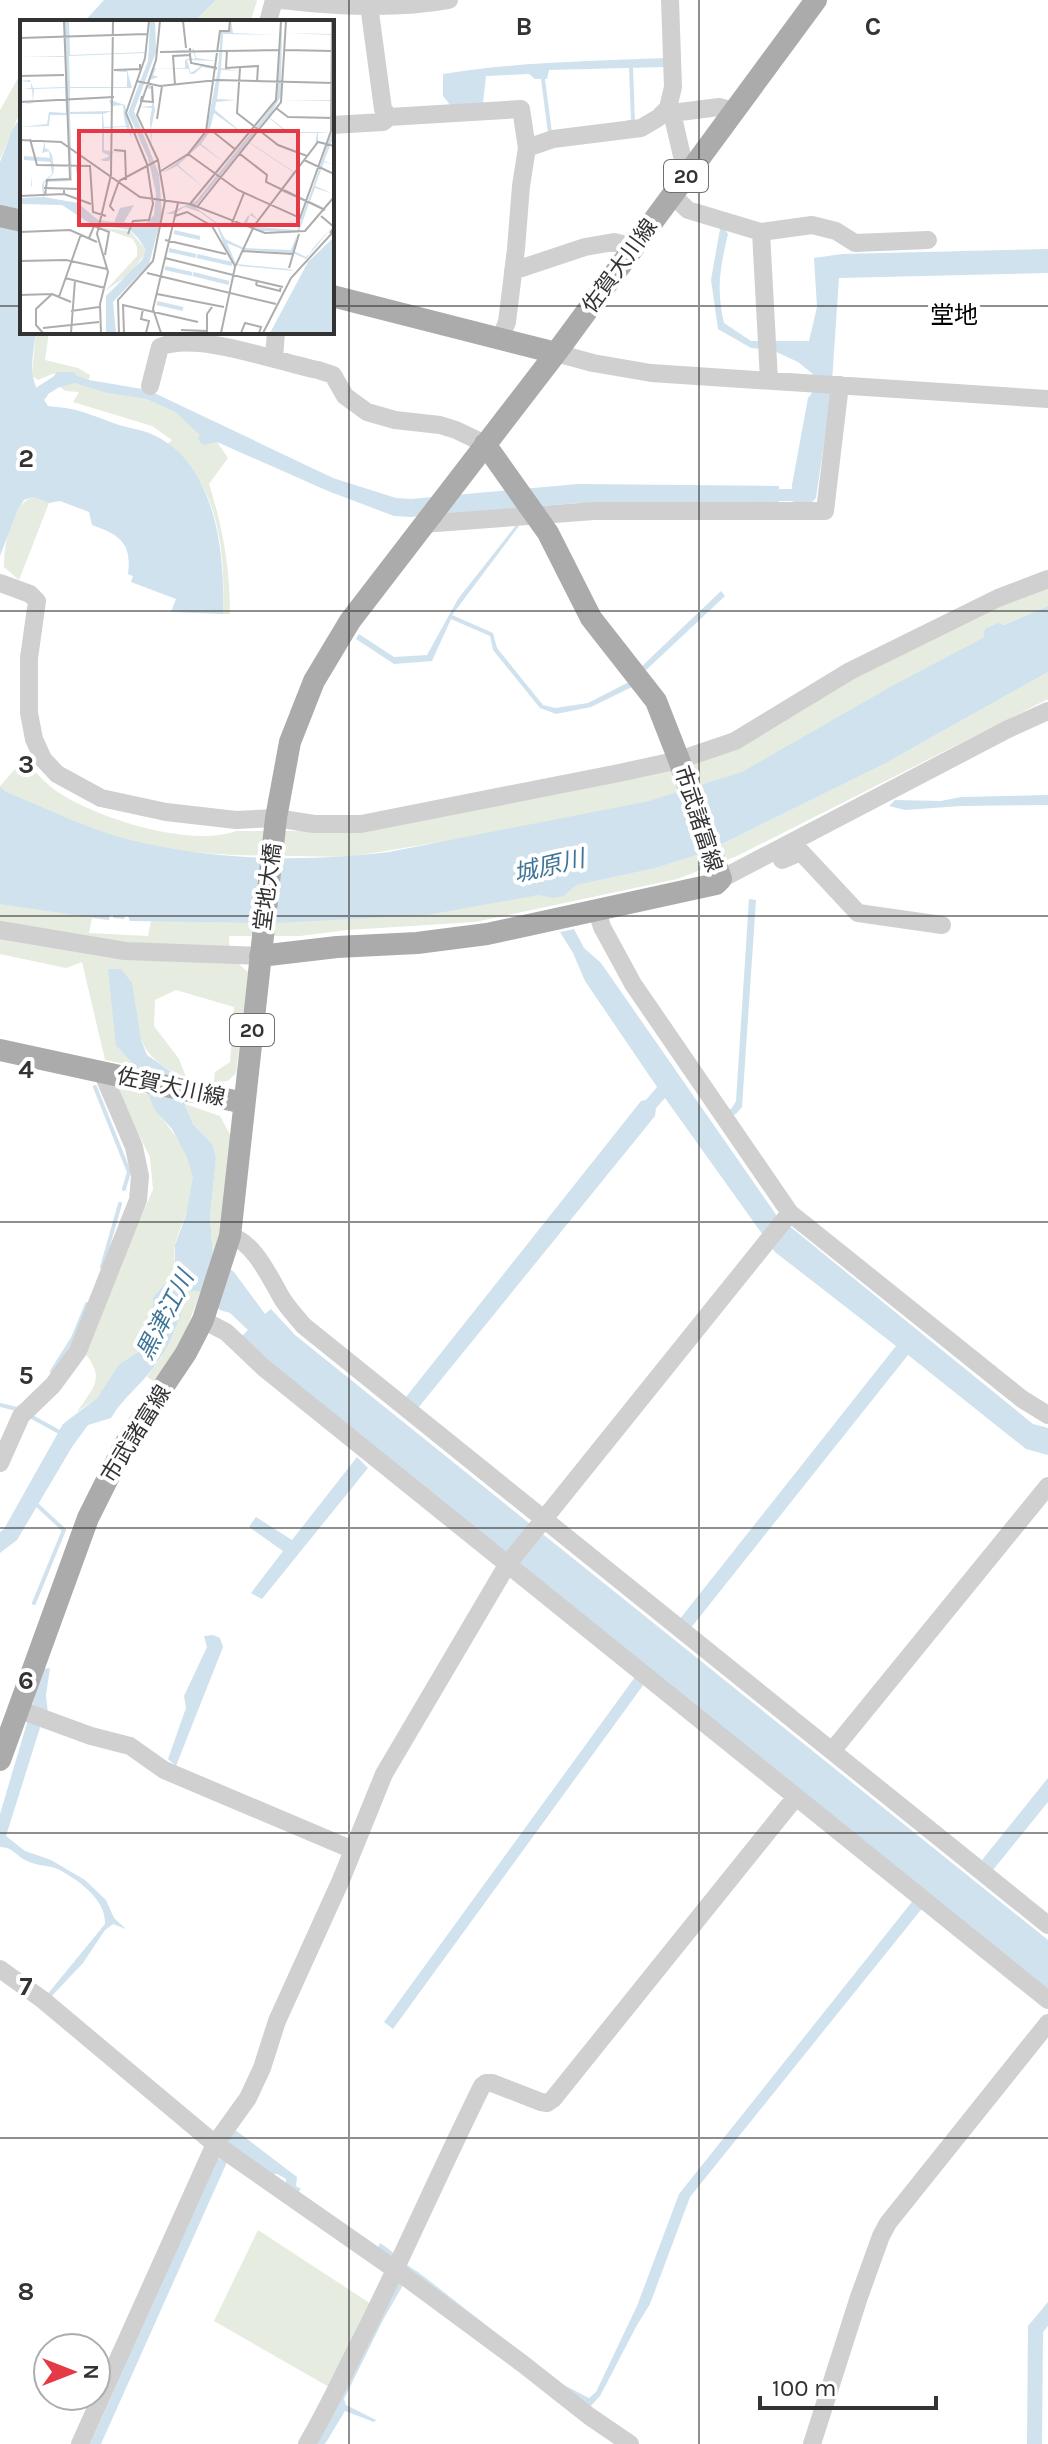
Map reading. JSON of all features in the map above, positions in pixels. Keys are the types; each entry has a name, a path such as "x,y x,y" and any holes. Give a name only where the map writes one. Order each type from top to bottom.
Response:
{"main road":[{"name":"佐賀大川線","path":"424,522 556,353 816,0"},
{"path":"0,216 20,221"},
{"path":"334,296 556,353"},
{"name":"市武諸富線","path":"260,956 337,947 431,942 487,934 716,884 720,876 656,701 591,618 548,533 485,444"},
{"name":"20","path":"276,818 290,742 314,681 350,621 424,522"},
{"name":"堂地大橋","path":"260,956 276,818"},
{"name":"佐賀大川線","path":"0,1050 244,1103 260,956"},
{"name":"市武諸富線","path":"0,1760 32,1714 88,1518 125,1444 186,1353 205,1313 228,1242 244,1103"}],"street":[{"path":"269,20 274,0"},
{"path":"281,0 369,5 449,0"},
{"path":"670,0 673,87 670,110 682,156 693,168"},
{"path":"369,5 383,109 389,117"},
{"path":"527,148 553,139 641,128 670,110 719,107 734,111"},
{"path":"334,125 383,122 389,117 521,109 527,148 507,322 501,337"},
{"path":"672,195 688,210 761,232 812,225 836,231 855,243 928,240"},
{"path":"761,232 769,380"},
{"path":"513,271 585,247 614,242 635,247"},
{"path":"274,358 276,334"},
{"path":"150,386 160,347 181,336 333,375 345,396 367,412 395,420 440,425 485,444"},
{"path":"556,353 651,373 1048,399"},
{"path":"424,522 594,511 825,511 837,385"},
{"path":"0,583 30,594 37,601 29,658 29,713 34,739 43,759 57,774 101,798 121,804 236,820 276,818 314,824 361,824 679,760 735,741 850,671 998,598 1048,579"},
{"path":"720,876 1048,711"},
{"path":"751,863 781,861 801,852 858,913 942,925"},
{"path":"597,911 602,927 633,984 789,1216 1022,1399 1048,1415"},
{"path":"0,930 125,951 260,956"},
{"path":"0,1463 21,1416 53,1385 78,1351 138,1200 140,1176 134,1147 108,1073"},
{"path":"80,2444 215,2144 248,2098 262,2068 277,2021 384,1774 508,1564 789,1216"},
{"path":"228,1242 240,1238 269,1272 284,1301 304,1326 541,1522 1048,1925"},
{"path":"205,1313 264,1368 1048,2000"},
{"path":"832,1751 1048,1486"},
{"path":"32,1714 91,1736 130,1746 164,1770 353,1850"},
{"path":"307,2444 402,2271 438,2175 482,2086 492,2083 541,2102 547,2103 553,2099 795,1798"},
{"path":"0,1969 43,2000 215,2144 402,2271 589,2416 630,2444"},
{"path":"812,2444 859,2297 888,2223 1048,2023"}],"shaded area":[{"path":"216,0 257,1 251,20 196,20"},
{"path":"20,75 20,113 0,159 0,110"},
{"path":"36,334 49,334 45,360 78,368 90,375 89,380 64,372 38,380 32,376"},
{"path":"71,382 106,393 146,399 175,412 201,435 217,442 228,458 209,484 225,548 230,614 223,614 222,563 213,512 197,476 167,444 172,440 152,426 73,402 79,392 65,391 59,386"},
{"path":"33,497 49,503 19,580 4,567 5,548 14,517 25,501"},
{"path":"1048,585 1048,606 1002,625 949,669 686,802 649,801 494,833 349,857 233,855 0,839 0,786 23,760 55,790 93,811 143,827 194,836 236,831 359,831 733,751 854,676 1003,603"},
{"path":"1048,672 1048,699 737,856 677,879 475,922 300,936 229,936 234,956 248,972 236,1073 228,1081 214,1082 215,1072 230,1062 234,1007 176,990 155,1000 154,1026 179,1059 186,1077 159,1063 141,1040 116,1046 135,1066 105,1060 82,962 66,968 0,954 0,891 109,920 92,918 89,933 148,936 151,921 145,915 558,896 576,885 656,868 706,852 886,763"},
{"path":"120,1089 148,1094 186,1153 193,1175 192,1192 175,1245 175,1272 153,1297 153,1323 137,1353 119,1364 97,1398 77,1412 96,1377 85,1353 153,1190 150,1157 117,1092"},
{"path":"185,1104 220,1116 234,1142 224,1226 213,1255 210,1218 216,1158 213,1145 193,1124"},
{"path":"190,1291 201,1291 182,1341 157,1383 147,1377 161,1358"},
{"path":"258,2230 371,2304 329,2387 214,2321"}],"water":[{"path":"104,0 216,0 196,20 86,20"},
{"path":"666,58 666,67 549,70 547,79 535,79 529,74 486,76 483,103 450,105 443,96 443,74 526,64"},
{"path":"20,118 20,334 36,334 32,361 37,389 42,386 48,395 44,400 48,406 79,411 149,433 171,446 189,464 212,510 222,563 223,614 171,612 176,599 131,582 133,576 128,574 126,548 117,537 92,525 89,512 60,501 49,503 33,497 24,500 0,556 0,162"},
{"path":"720,229 725,229 728,234 720,278 724,323 751,341 809,341 817,307 814,258 842,254 1048,249 1048,273 839,278 831,396 816,498 808,506 793,506 792,485 814,375 798,362 772,350 751,348 718,329 711,280"},
{"path":"57,372 148,390 333,478 396,498 578,484 779,486 779,505 578,503 394,516 217,442 203,445 198,439 200,435 175,412 146,399 106,393 71,382 59,386 53,377"},
{"path":"517,524 519,526 452,615 493,633 497,648 543,705 555,708 588,703 629,682 634,686 591,707 556,714 540,708 493,650 490,636 451,619 432,661 394,664 356,639 359,634 394,657 427,655 458,599"},
{"path":"721,591 725,596 644,672 640,668"},
{"name":"城原川","path":"1048,606 1048,672 886,763 706,852 656,868 577,885 563,896 538,895 427,915 274,923 130,921 128,916 124,919 113,918 113,915 109,920 0,904 0,787 96,829 158,846 257,858 323,858 389,852 649,801 742,772 983,638 985,629 998,623 1003,625"},
{"path":"1048,795 1048,805 905,810 889,806 895,800 941,801 961,797"},
{"path":"749,899 756,900 742,1107 730,1117 726,1112 736,1101"},
{"path":"574,929 584,948 601,963 777,1216 1033,1424 1048,1428 1048,1455 1026,1449 908,1355 690,1629 679,1620 896,1346 775,1252 665,1098 656,1108 655,1116 418,1408 406,1397 641,1101 646,1100 657,1087 585,981 560,932"},
{"name":"黒津江川","path":"108,969 121,969 132,983 141,1040 147,1055 172,1072 193,1124 213,1145 216,1158 210,1218 213,1255 234,1272 265,1314 271,1309 295,1335 1048,1940 1048,1989 270,1365 242,1336 248,1330 230,1313 220,1310 201,1291 190,1291 168,1344 153,1368 111,1418 88,1425 17,1540 0,1553 0,1532 63,1424 97,1398 119,1364 137,1353 153,1323 153,1297 175,1272 175,1245 186,1215 193,1177 187,1157 172,1129 155,1110 135,1066 116,1046"},
{"path":"357,1457 368,1468 262,1599 251,1593 283,1551 249,1527 256,1517 292,1540"},
{"path":"204,1636 220,1638 223,1647 176,1766 168,1759 186,1708 184,1696 207,1647"},
{"path":"50,1668 46,1695 48,1714 44,1715 6,1836 25,1851 51,1860 85,1880 106,1900 114,1918 126,1929 113,1924 105,1930 83,1963 50,1998 46,1996 105,1924 101,1906 74,1879 58,1869 31,1863 8,1848 0,1847 0,1814 43,1669"},
{"path":"635,1677 644,1684 393,2029 384,2022"},
{"path":"1048,1778 1048,1802 993,1870 982,1860"},
{"path":"915,1898 924,1906 690,2197 650,2304 600,2396 589,2408 410,2273 344,2399 346,2405 376,2420 374,2422 345,2411 325,2444 315,2444 404,2270 377,2250 380,2243 562,2384 589,2398 596,2392 637,2306 679,2194"},
{"path":"234,2129 297,2177 296,2186 301,2189 296,2195 286,2187 286,2179 277,2174 268,2174 225,2144"},
{"path":"218,2158 227,2162 101,2444 90,2444 104,2412 112,2412 112,2395"},
{"path":"1048,2302 1048,2326 1043,2332 1042,2444 1027,2444 1028,2326"}],"waterway":[{"path":"629,122 633,121 631,68"},
{"path":"543,79 550,133"},
{"path":"31,398 56,382 71,378"},
{"path":"762,495 805,495 805,492"},
{"path":"95,1087 129,1172 124,1189"},
{"path":"102,1267 120,1204"},
{"path":"52,1371 73,1338 87,1304"},
{"path":"0,1405 20,1407"},
{"path":"32,1417 61,1433"},
{"path":"34,1603 64,1530 36,1504"}],"district":[{"name":"堂地","path":"954,315"}]}
